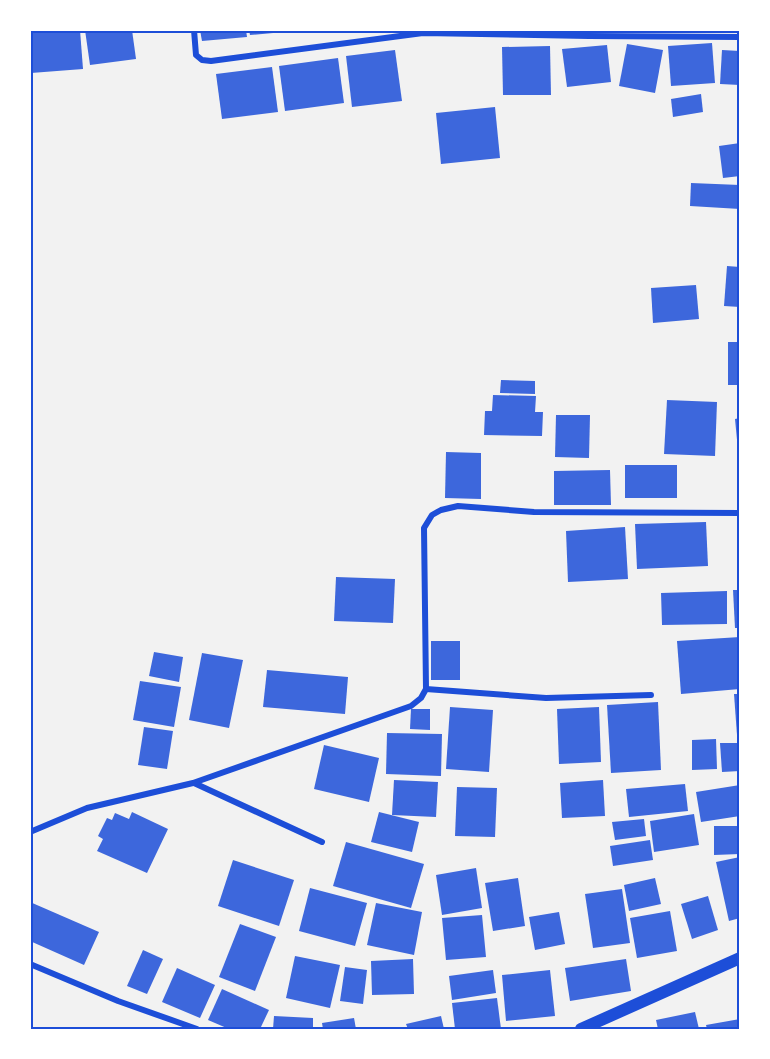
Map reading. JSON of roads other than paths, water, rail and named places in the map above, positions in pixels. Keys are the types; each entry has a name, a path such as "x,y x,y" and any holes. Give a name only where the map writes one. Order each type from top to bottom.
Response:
{"main road":[{"path":"580,1029 740,958"}],"street":[{"path":"194,30 196,55 202,60 211,61 423,33 740,37"},
{"path":"30,832 87,808 193,783 411,706 421,698 426,688 424,528 432,515 441,510 458,506 534,512 740,513"},
{"path":"426,688 546,698 651,695"},
{"path":"193,783 322,842"},
{"path":"30,964 118,1001 196,1029"}]}
